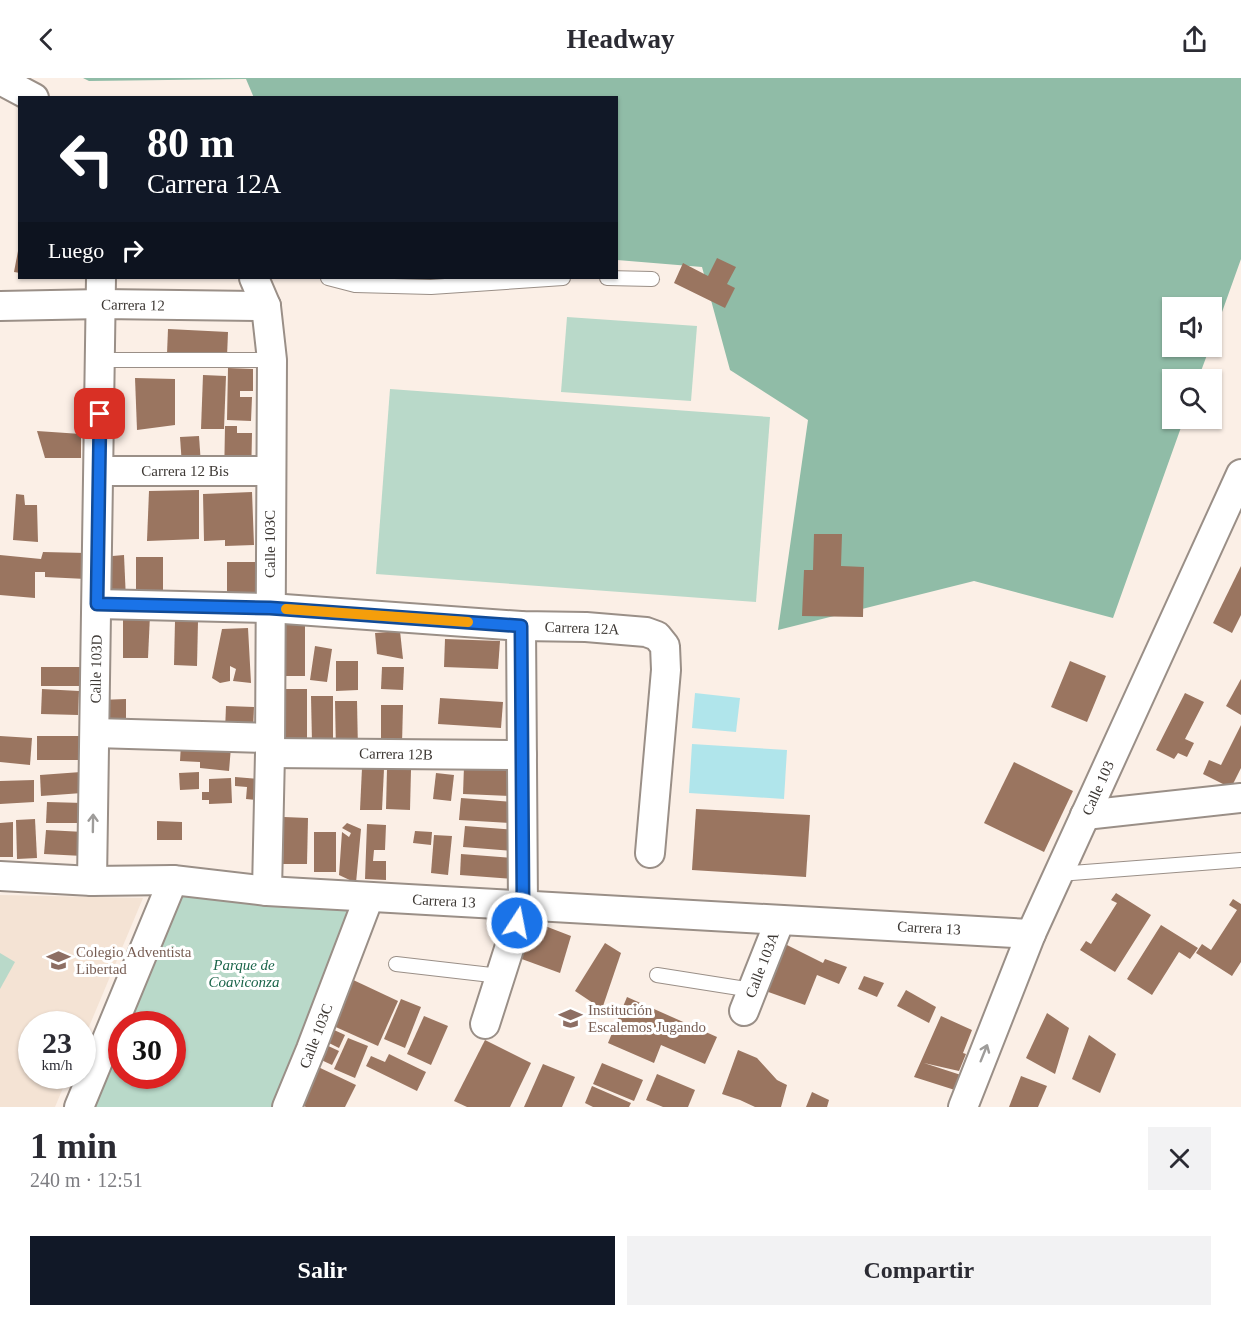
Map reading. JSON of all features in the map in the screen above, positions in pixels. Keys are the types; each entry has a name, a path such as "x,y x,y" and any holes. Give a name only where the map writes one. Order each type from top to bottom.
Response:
{"street":[{"path":"0,80 30,96"},
{"name":"Calle 103C","path":"254,279 266,306 272,360 267,891"},
{"name":"Carrera 12","path":"0,306 102,291 266,306"},
{"name":"Calle 103D","path":"92,881 102,291"},
{"name":"Carrera 12 Bis","path":"99,471 270,471"},
{"name":"Calle 103","path":"963,1107 1031,934 1241,474"},
{"name":"Carrera 12A","path":"97,604 270,608 521,626 586,627 646,632 657,636 665,646 666,670 650,853"},
{"path":"484,1024 523,905 521,626"},
{"name":"Carrera 12B","path":"95,733 270,745 522,755"},
{"path":"1085,815 1241,798"},
{"name":"Carrera 13","path":"0,876 92,881 173,880 267,891 1031,934"},
{"path":"80,1107 173,880"},
{"name":"Calle 103C","path":"287,1107 369,897"},
{"name":"Calle 103A","path":"748,1001 780,920"}],"lane":[{"path":"618,278 652,279"},
{"path":"332,279 355,285 431,287 548,279"},
{"path":"101,360 272,360"},
{"path":"1059,874 1241,860"},
{"path":"396,964 500,976"},
{"path":"657,975 748,1001"}],"shaded area":[{"name":"Colegio Adventista Libertad","path":"0,895 143,898 96,1011 18,1011 18,1089 63,1089 55,1107 0,1107"}],"green space":[{"path":"83,78 1241,78 1241,259 1222,312 1222,297 1162,297 1162,357 1206,357 1202,369 1162,369 1162,429 1180,429 1113,618 974,581 778,630 808,420 730,370 702,267 618,260 618,96 253,96 246,79 89,81"},
{"path":"567,317 697,326 691,401 561,392"},
{"path":"390,389 770,417 756,602 376,574"},
{"name":"Parque de Coaviconza","path":"173,880 369,897 284,1107 79,1107 86,1089 96,1089 96,1066 108,1037 108,1089 186,1089 186,1011 119,1011"},
{"path":"0,953 15,962 0,989"}],"water":[{"path":"695,693 740,698 736,732 692,728"},
{"path":"692,744 787,750 784,799 689,793"}],"building":[{"path":"18,251 18,273 14,272"},
{"path":"717,258 736,267 727,284 735,288 725,308 674,283 683,263 708,276"},
{"path":"168,329 228,332 227,357 167,354"},
{"path":"228,368 253,369 253,391 240,391 240,397 252,397 251,421 227,420"},
{"path":"203,375 226,376 224,429 201,429"},
{"path":"135,378 175,379 175,425 137,430"},
{"path":"225,426 237,426 237,433 252,433 251,481 224,481"},
{"path":"37,431 81,434 81,458 45,458"},
{"path":"199,436 202,479 183,480 180,437"},
{"path":"199,490 199,539 147,541 149,491"},
{"path":"252,492 254,545 225,546 225,540 204,541 203,494"},
{"path":"16,494 24,495 25,505 37,505 38,542 13,540"},
{"path":"814,534 842,534 841,566 864,567 863,617 802,616 804,570 813,570"},
{"path":"43,552 87,553 86,579 45,577 45,572 35,572 35,598 0,595 0,555 41,559"},
{"path":"124,555 126,600 103,601 101,557"},
{"path":"136,557 163,557 163,601 136,601"},
{"path":"227,562 256,562 256,603 227,603"},
{"path":"1241,566 1241,615 1232,633 1213,623"},
{"path":"123,615 150,615 148,658 123,658"},
{"path":"175,621 198,621 197,666 174,665"},
{"path":"281,625 305,625 305,676 281,676"},
{"path":"248,628 251,683 233,681 236,669 230,666 230,681 220,683 212,678 222,629"},
{"path":"400,631 403,659 377,654 375,633"},
{"path":"445,639 500,641 498,669 444,667"},
{"path":"315,646 332,649 327,682 310,680"},
{"path":"336,661 358,661 358,690 336,691"},
{"path":"1070,661 1106,676 1087,722 1051,707"},
{"path":"41,667 82,667 82,686 41,686"},
{"path":"382,667 404,667 403,690 381,689"},
{"path":"1241,679 1241,715 1226,706"},
{"path":"42,689 79,691 78,715 41,714"},
{"path":"281,689 307,689 307,738 281,738"},
{"path":"1185,693 1204,702 1185,739 1194,743 1187,757 1178,753 1174,759 1156,750"},
{"path":"311,696 333,696 333,743 312,743"},
{"path":"440,698 503,702 501,728 438,724"},
{"path":"126,699 126,729 101,729 100,700"},
{"path":"335,701 357,701 358,751 336,751"},
{"path":"381,705 403,705 402,744 381,744"},
{"path":"226,706 254,707 253,732 225,731"},
{"path":"1241,725 1241,768 1231,788 1203,774 1209,760 1221,765"},
{"path":"0,736 32,738 30,765 0,762"},
{"path":"37,736 82,736 82,760 37,760"},
{"path":"181,744 231,747 229,771 200,768 200,762 180,761"},
{"path":"1014,762 1073,791 1044,852 984,823"},
{"path":"464,766 512,768 511,796 463,794"},
{"path":"362,768 384,769 382,810 360,810"},
{"path":"387,769 411,770 410,810 386,809"},
{"path":"81,772 82,793 41,796 40,775"},
{"path":"199,772 199,789 180,790 179,773"},
{"path":"436,773 454,775 451,801 433,799"},
{"path":"235,777 259,779 257,800 246,799 247,787 235,786"},
{"path":"231,778 232,803 209,804 209,800 202,800 202,792 209,792 209,779"},
{"path":"34,780 34,802 0,804 0,781"},
{"path":"461,798 512,802 510,823 459,820"},
{"path":"47,802 84,803 83,823 46,823"},
{"path":"696,809 810,815 806,877 692,870"},
{"path":"284,817 308,818 307,864 283,864"},
{"path":"35,819 37,858 17,859 16,820"},
{"path":"157,821 182,822 182,840 157,840"},
{"path":"13,822 13,857 0,857 0,823"},
{"path":"347,823 361,829 356,883 339,875 342,832 349,837 351,833 342,828"},
{"path":"367,824 386,825 385,850 374,850 373,861 386,861 386,880 365,879"},
{"path":"465,826 515,830 513,851 463,847"},
{"path":"46,830 84,832 83,856 44,854"},
{"path":"415,831 432,832 431,845 413,843"},
{"path":"314,832 336,832 336,872 314,872"},
{"path":"434,835 452,836 448,875 431,873"},
{"path":"461,854 515,858 513,879 460,875"},
{"path":"1116,893 1151,915 1115,972 1080,950 1086,941 1091,944 1117,903 1111,900"},
{"path":"1233,899 1241,904 1241,962 1232,976 1196,953 1202,944 1211,950 1237,910 1229,905"},
{"path":"532,921 571,936 560,973 519,958"},
{"path":"1161,925 1198,948 1190,959 1179,952 1152,995 1127,979"},
{"path":"777,940 823,963 825,959 847,967 839,984 817,975 805,1005 760,989"},
{"path":"605,943 621,953 602,1009 575,991"},
{"path":"864,976 884,983 877,997 858,989"},
{"path":"349,978 398,1001 378,1046 329,1024"},
{"path":"906,990 936,1007 929,1023 897,1006"},
{"path":"627,997 717,1037 705,1064 661,1045 654,1063 608,1043"},
{"path":"401,999 421,1007 405,1048 384,1039"},
{"path":"1047,1013 1069,1028 1055,1074 1026,1058"},
{"path":"424,1016 448,1026 431,1065 407,1054"},
{"path":"941,1016 972,1030 959,1071 924,1063 964,1076 958,1091 914,1077"},
{"path":"332,1029 345,1035 339,1048 325,1041"},
{"path":"1089,1035 1116,1054 1100,1093 1072,1079"},
{"path":"348,1038 368,1046 355,1078 334,1069"},
{"path":"485,1040 531,1063 510,1107 467,1107 454,1101"},
{"path":"324,1044 339,1051 332,1065 317,1058"},
{"path":"738,1050 757,1058 777,1080 787,1085 781,1107 755,1107 722,1094"},
{"path":"389,1054 426,1072 417,1091 366,1066 371,1056 385,1062"},
{"path":"602,1063 643,1080 634,1101 593,1084"},
{"path":"543,1064 575,1077 562,1107 524,1107"},
{"path":"314,1065 356,1085 345,1107 306,1107 295,1102"},
{"path":"657,1074 695,1090 688,1107 663,1107 646,1100"},
{"path":"1021,1076 1047,1086 1038,1107 1009,1107"},
{"path":"592,1086 631,1103 629,1107 593,1107 585,1103"},
{"path":"812,1092 829,1100 827,1107 806,1107"}],"slow traffic":[{"path":"286,609 468,622"}],"place":[{"name":"Colegio Adventista Libertad","path":"58,961"},
{"name":"Institución Escalemos Jugando","path":"570,1019"}],"route":[{"path":"100,414 97,604 270,608 521,626 523,905 517,923"}]}
